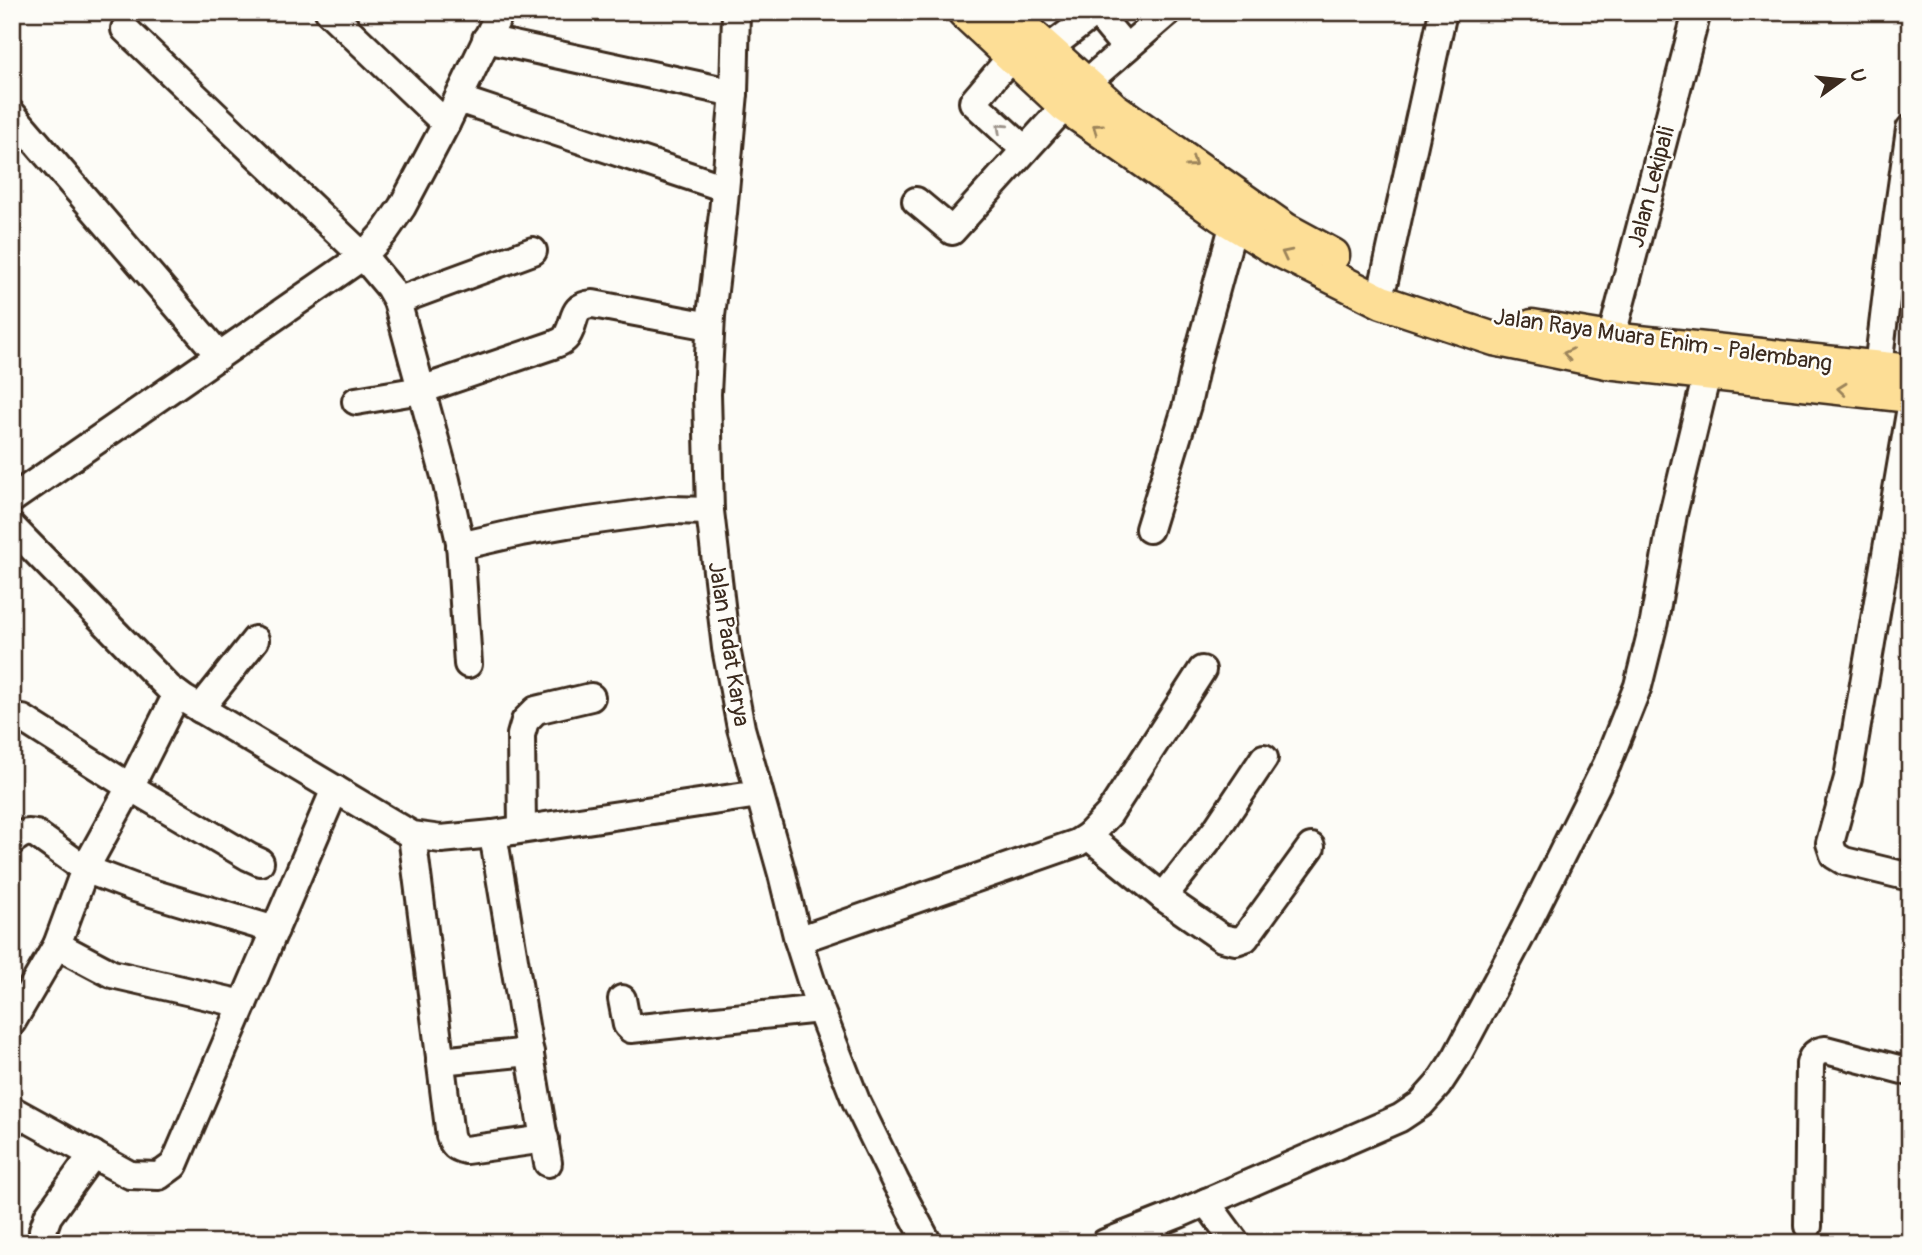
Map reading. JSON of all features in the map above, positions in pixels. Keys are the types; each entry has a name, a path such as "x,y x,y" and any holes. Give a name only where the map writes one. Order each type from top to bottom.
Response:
{"main road":[{"name":"Jalan Raya Muara Enim - Palembang","path":"964,12 1012,56 1076,94 1234,223 1274,248 1382,302 1494,339 1910,372"},
{"name":"Jalan Raya Muara Enim - Palembang","path":"1006,12 1048,50 1076,94 1114,108 1285,229 1384,281 1492,320 1707,374 1910,397"}],"street":[{"path":"329,12 446,124"},
{"path":"12,499 363,256 384,233 402,207 500,12"},
{"name":"Jalan Padat Karya","path":"736,12 734,93 710,326 707,394 710,511 726,648 733,690 759,794 798,940 820,1009 856,1101 928,1243"},
{"path":"1048,50 1096,12 1126,48"},
{"path":"916,201 952,231 1076,94 1168,12"},
{"path":"1384,281 1443,12"},
{"name":"Jalan Lekipali","path":"1609,350 1697,12"},
{"path":"125,29 363,256 397,301 446,480 460,547 468,664"},
{"path":"486,39 734,93"},
{"path":"1012,56 973,102 1025,150"},
{"path":"458,99 725,188"},
{"path":"12,114 219,355"},
{"path":"1878,368 1910,129"},
{"path":"1149,529 1187,405 1234,223"},
{"path":"397,301 533,251"},
{"path":"356,401 422,390 562,341 567,336 576,311 583,304 593,303 710,326"},
{"path":"1105,1243 1399,1118 1421,1104 1438,1086 1457,1056 1522,934 1580,819 1607,764 1638,686 1654,622 1673,514 1707,374"},
{"path":"1910,413 1848,778 1830,843 1834,855 1844,862 1910,877"},
{"path":"460,547 554,526 670,510 710,511"},
{"path":"12,527 177,694 412,835 441,839 493,834 759,794"},
{"path":"200,709 256,640"},
{"path":"798,940 1077,843 1088,836 1109,814 1202,670"},
{"path":"12,1022 57,945 85,869 177,694"},
{"path":"522,829 521,734 525,721 536,710 591,697"},
{"path":"23,719 130,787 260,862"},
{"path":"1163,897 1216,830 1264,758"},
{"path":"12,1110 130,1175 159,1176 174,1165 334,789"},
{"path":"12,841 22,834 36,834 85,869 135,888 275,930"},
{"path":"412,835 453,1144 466,1150 547,1151 493,834"},
{"path":"1088,836 1163,897 1222,938 1237,941 1245,938 1311,847"},
{"path":"57,945 112,974 243,1004"},
{"path":"622,999 627,1025 631,1030 820,1009"},
{"path":"1808,1226 1812,1056 1819,1051 1826,1051 1910,1072"},
{"path":"440,1061 530,1052"},
{"path":"43,1243 43,1230 48,1216 93,1154"},
{"path":"1206,1202 1236,1243"}]}
